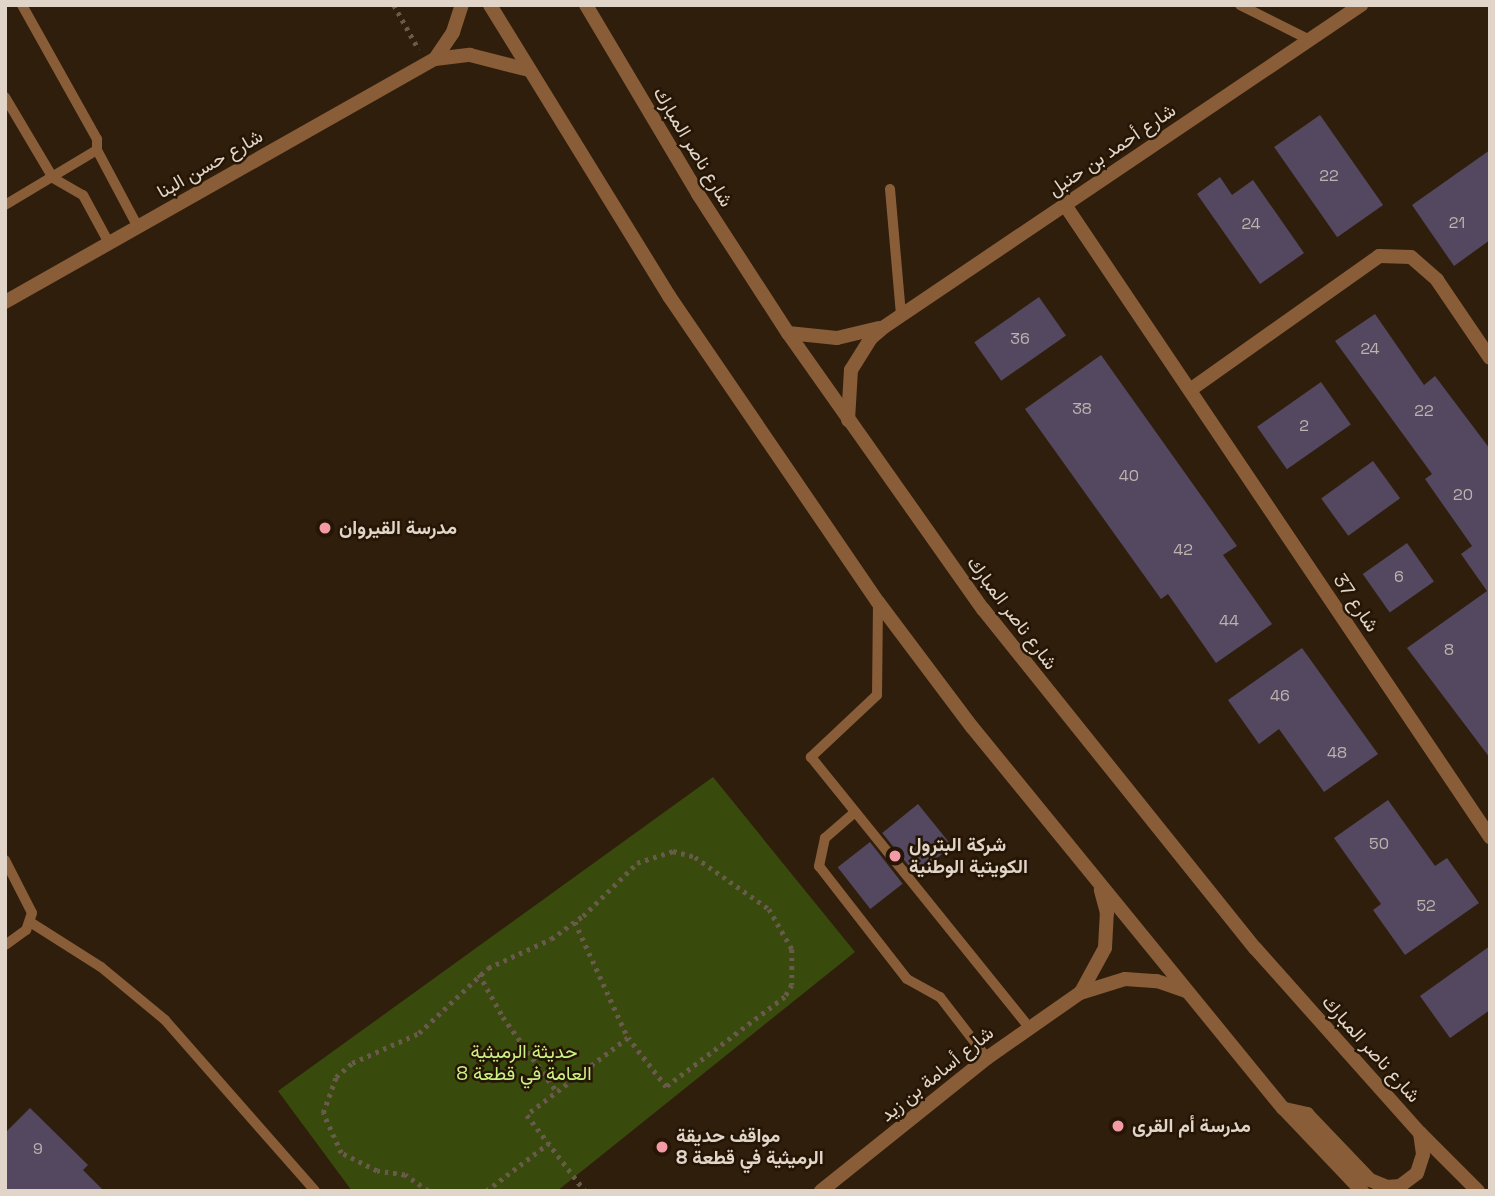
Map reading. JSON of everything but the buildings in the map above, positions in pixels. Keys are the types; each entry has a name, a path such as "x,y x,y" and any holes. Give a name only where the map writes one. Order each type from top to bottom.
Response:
{"street":[{"name":"شارع حسن البنا","path":"5,302 430,61 453,32 462,5"},
{"path":"490,5 754,426 878,602 1097,880 1283,1108 1362,1191"},
{"name":"شارع ناصر المبارك","path":"586,5 698,194 788,333 849,424 983,609 1120,784 1255,947 1420,1133 1478,1191"},
{"name":"شارع أحمد بن حنبل","path":"849,424 846,388 851,370 870,339 884,327 1361,5"},
{"name":"شارع حسن البنا","path":"430,61 479,56 529,70"},
{"name":"شارع 37","path":"1065,205 1490,837"},
{"path":"1190,390 1379,256 1411,257 1437,280 1490,358"},
{"name":"شارع أحمد بن حنبل","path":"788,333 837,338 884,327"},
{"name":"شارع أسامة بن زيد","path":"1080,993 1100,964 1108,930 1097,880"},
{"name":"شارع أسامة بن زيد","path":"821,1191 987,1058 1080,993 1110,982 1142,979 1188,991"},
{"path":"1283,1108 1307,1114 1370,1180 1387,1187 1400,1186 1417,1173 1423,1154 1420,1133"}],"lane":[{"path":"22,5 97,139 97,150 138,227"},
{"path":"1240,5 1310,40"},
{"path":"5,97 53,178 83,195 109,243"},
{"path":"5,205 97,150"},
{"path":"890,189 901,316"},
{"path":"878,602 877,695 811,757 1028,1027"},
{"path":"855,812 825,838 819,866 906,979 940,997 987,1058"},
{"path":"5,860 30,903 30,922 20,936 5,945"},
{"path":"30,922 101,967 165,1020 315,1191"}],"path":[{"path":"394,5 430,61"},
{"path":"428,1191 405,1175 360,1165 341,1153 323,1113 326,1094 336,1077 352,1063 419,1032 479,974 551,939 575,922 637,863 673,851 695,857 769,909 792,949 792,985 785,997 666,1087 628,1038 575,922"},
{"path":"479,974 503,1017 557,1092"},
{"path":"585,1191 527,1115 628,1038"},
{"path":"486,1191 549,1143"}],"green space":[{"name":"حديثة الرميثية العامة في قطعة 8","path":"713,777 855,952 557,1191 352,1191 278,1091"}],"place":[{"name":"مدرسة القيروان","path":"325,528"},
{"name":"شركة البترول الكويتية الوطنية","path":"895,856"},
{"name":"مدرسة أم القرى","path":"1118,1126"},
{"name":"مواقف حديقة الرميثية في قطعة 8","path":"662,1147"}]}
